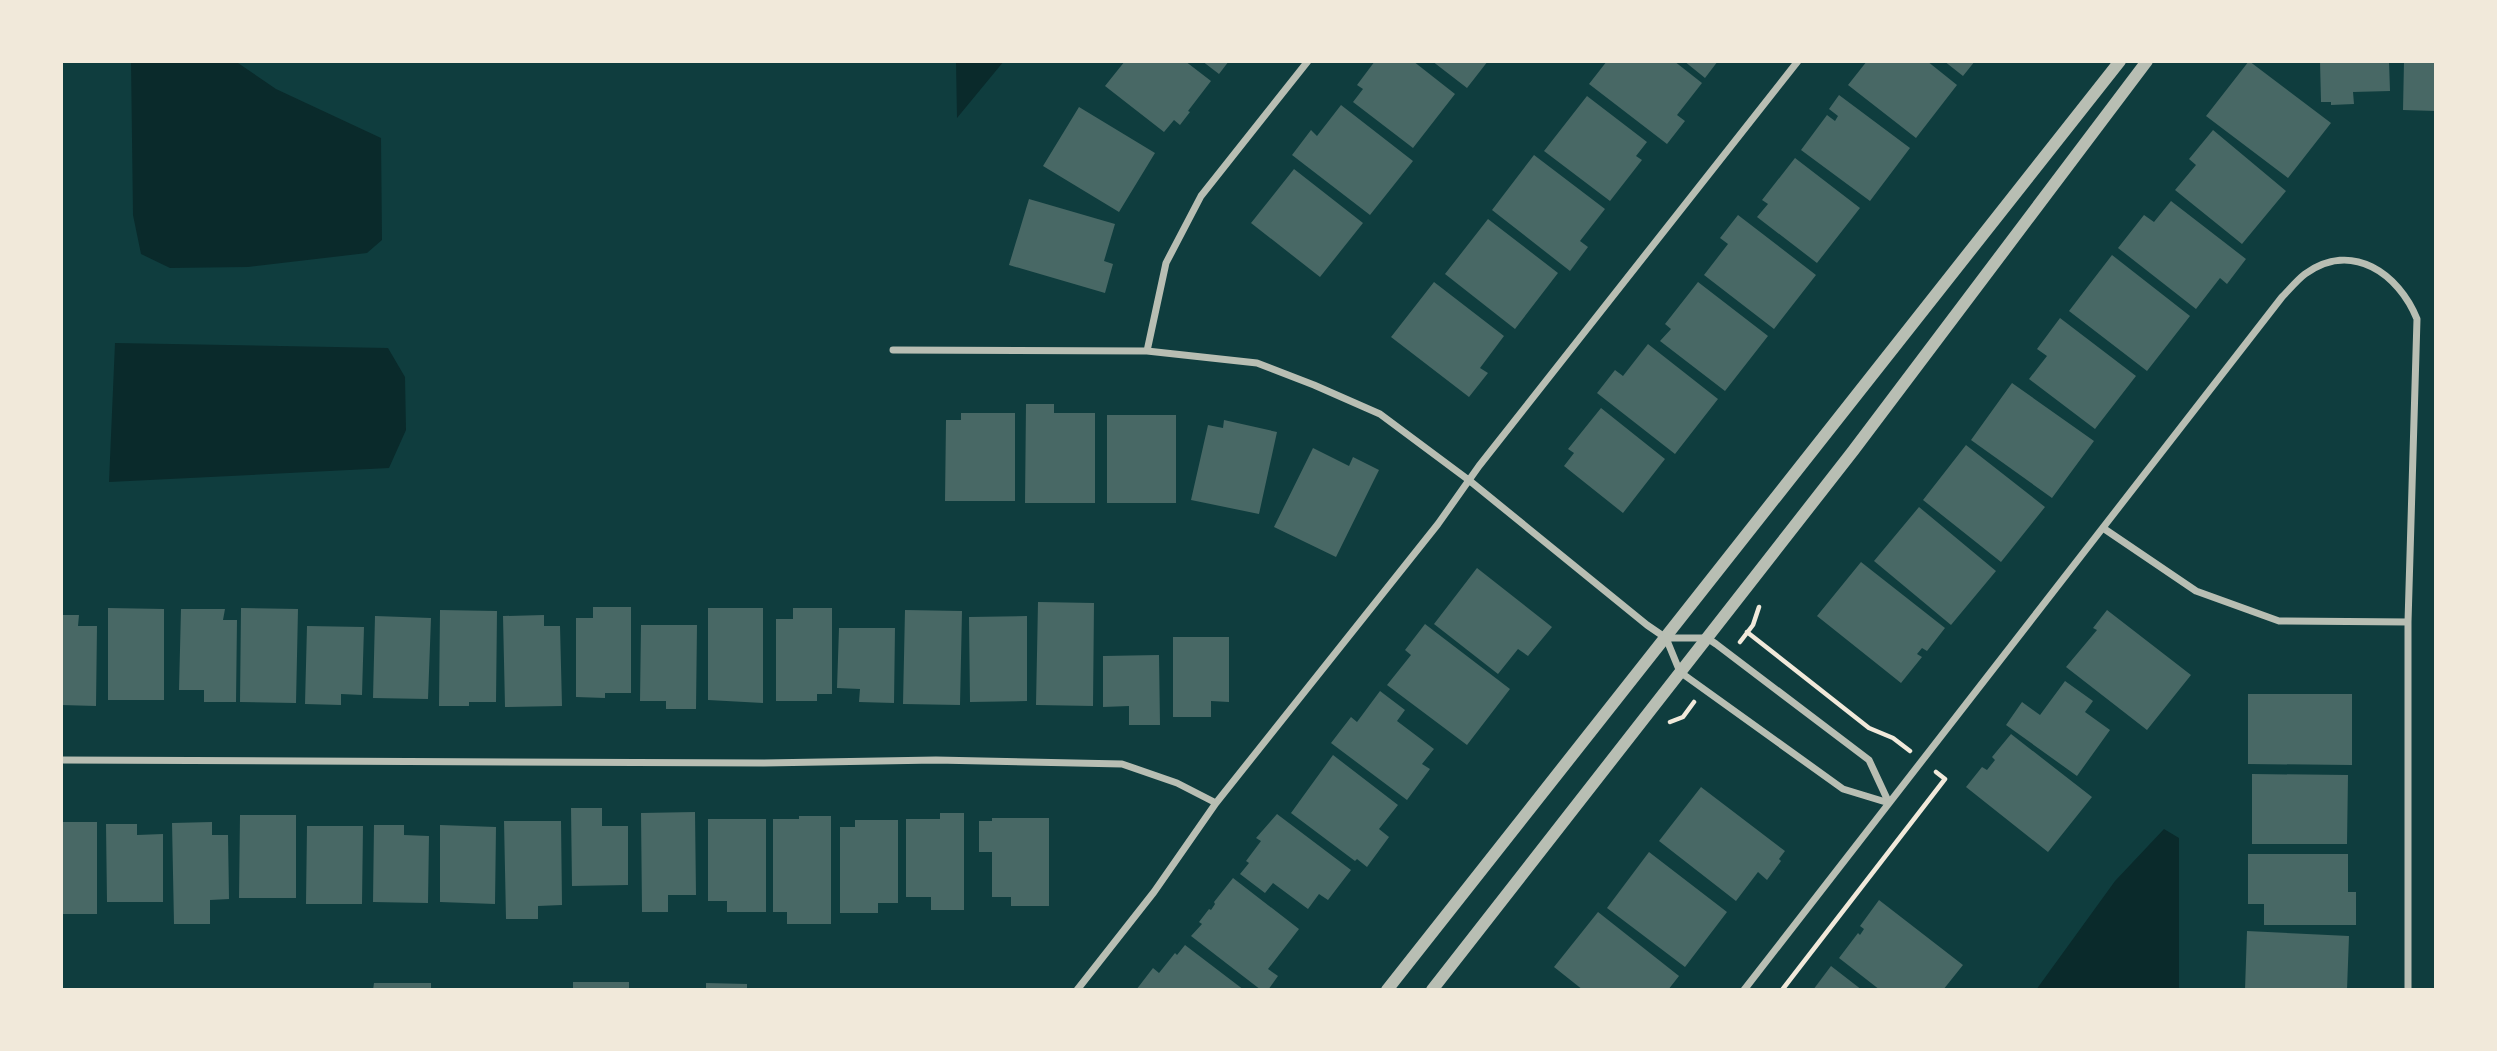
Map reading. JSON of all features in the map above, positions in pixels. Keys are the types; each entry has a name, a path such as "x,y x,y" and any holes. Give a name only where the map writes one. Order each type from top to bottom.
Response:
{"street":[{"path":"1147,351 1166,263 1201,196 1308,61"},
{"path":"1077,990 1154,892 1216,803 1798,61"},
{"path":"1387,990 2120,61"},
{"path":"1432,990 1853,451 2147,61"},
{"path":"1744,990 2282,297 2305,274 2327,263 2351,260 2375,267 2394,282 2411,303 2417,319 2408,622 2408,990"},
{"path":"893,350 1147,351 1257,363 1314,384 1380,414 1470,481 1666,638 1680,672 1843,789 1889,803"},
{"path":"2103,528 2196,591 2279,621 2408,622"},
{"path":"1666,638 1707,638 1869,760 1889,803"},
{"path":"61,760 736,763 936,760 1122,764 1177,783 1216,803"}],"water":[{"path":"131,61 235,61 276,89 381,138 382,240 367,253 248,267 170,268 141,254 133,215"},
{"path":"956,61 1004,61 957,118"},
{"path":"115,343 388,348 405,377 406,430 389,468 109,482"},
{"path":"2164,829 2179,838 2179,990 2036,990 2115,881"}],"building":[{"path":"1125,61 1185,61 1211,81 1180,125 1174,120 1164,132 1105,86"},
{"path":"1202,61 1229,61 1219,74"},
{"path":"1375,61 1413,61 1455,94 1413,148 1353,102 1363,89 1357,85"},
{"path":"1432,61 1488,61 1467,88"},
{"path":"1607,61 1674,61 1702,83 1677,115 1685,121 1667,144 1589,84"},
{"path":"1684,61 1718,61 1705,78"},
{"path":"1867,61 1927,61 1957,85 1916,138 1848,85"},
{"path":"1944,61 1975,61 1963,76"},
{"path":"2249,61 2331,123 2288,178 2206,116"},
{"path":"2320,61 2389,61 2390,91 2353,92 2354,104 2331,105 2331,102 2321,102"},
{"path":"2404,61 2436,61 2436,111 2403,110"},
{"path":"1839,95 1910,148 1870,201 1801,150 1827,115 1835,121 1838,116 1829,109"},
{"path":"1587,96 1647,142 1636,156 1642,160 1610,201 1544,151"},
{"path":"1341,105 1413,161 1370,215 1292,155 1311,130 1317,136"},
{"path":"1079,107 1155,153 1119,212 1043,166"},
{"path":"2213,130 2286,191 2242,244 2175,190 2196,165 2189,159"},
{"path":"1534,155 1605,209 1580,241 1588,247 1570,271 1492,210"},
{"path":"1795,158 1860,208 1817,263 1757,217 1768,204 1762,200"},
{"path":"1294,169 1363,223 1320,277 1251,223"},
{"path":"1029,199 1115,224 1104,261 1113,264 1105,293 1009,265"},
{"path":"2171,201 2246,259 2227,284 2220,278 2196,309 2118,248 2144,215 2154,222"},
{"path":"1738,215 1816,275 1774,329 1704,275 1728,244 1720,238"},
{"path":"1488,219 1558,273 1515,329 1445,274"},
{"path":"2112,255 2190,316 2147,371 2069,311"},
{"path":"1434,282 1504,336 1480,368 1488,373 1469,397 1391,337"},
{"path":"1698,282 1768,336 1725,391 1660,341 1671,329 1665,324"},
{"path":"2060,318 2136,376 2095,429 2029,379 2047,356 2037,349"},
{"path":"1648,344 1718,399 1675,454 1597,393 1615,370 1623,376"},
{"path":"2012,383 2094,441 2052,498 1971,440"},
{"path":"1026,404 1054,404 1054,413 1095,413 1095,503 1025,503"},
{"path":"1601,408 1665,459 1623,513 1564,466 1574,453 1568,449"},
{"path":"961,413 1015,413 1015,501 945,501 946,420 961,420"},
{"path":"1107,415 1176,415 1176,503 1107,503"},
{"path":"1224,420 1277,432 1259,514 1191,500 1208,425 1223,428"},
{"path":"1966,445 2045,507 2001,562 1923,500"},
{"path":"1313,448 1349,466 1353,457 1379,470 1336,557 1274,527"},
{"path":"1919,507 1996,571 1951,625 1874,561"},
{"path":"1861,562 1945,628 1927,651 1922,648 1917,654 1922,657 1901,683 1817,616"},
{"path":"1477,568 1552,627 1528,656 1518,649 1498,674 1434,624"},
{"path":"1038,602 1094,603 1093,706 1036,705"},
{"path":"593,607 631,607 631,693 605,693 605,698 576,697 576,618 593,618"},
{"path":"108,608 164,609 164,700 108,700"},
{"path":"241,608 298,609 296,703 240,702"},
{"path":"708,608 763,608 763,703 708,700"},
{"path":"793,608 832,608 832,694 817,694 817,701 776,701 776,619 793,619"},
{"path":"181,609 225,609 223,620 237,620 236,702 204,702 204,690 179,690"},
{"path":"440,610 497,611 496,702 469,702 469,706 439,706"},
{"path":"905,610 962,611 960,705 903,704"},
{"path":"2107,610 2191,675 2147,730 2066,667 2097,630 2093,628"},
{"path":"61,615 79,615 78,626 97,626 96,706 61,705"},
{"path":"544,615 544,626 560,626 562,706 505,707 503,616"},
{"path":"375,616 431,618 428,699 373,698"},
{"path":"1027,616 1027,701 970,702 969,617"},
{"path":"1425,624 1510,689 1467,745 1387,685 1411,655 1405,650"},
{"path":"641,625 697,625 696,709 666,709 666,701 640,701"},
{"path":"307,626 364,627 362,695 341,694 341,705 305,704"},
{"path":"839,628 895,628 894,703 859,702 860,689 837,688"},
{"path":"1173,637 1229,637 1229,702 1211,701 1211,717 1173,717"},
{"path":"1159,655 1160,725 1129,725 1129,706 1103,707 1103,656"},
{"path":"2065,681 2093,701 2085,712 2110,730 2077,776 2006,725 2022,702 2040,715"},
{"path":"1380,691 1405,710 1397,721 1434,749 1422,764 1430,769 1407,800 1331,743 1351,717 1357,722"},
{"path":"2248,694 2352,694 2352,765 2248,764"},
{"path":"2011,734 2092,797 2048,852 1966,787 1982,767 1987,770 1995,760 1992,757"},
{"path":"1333,755 1398,805 1379,829 1389,837 1367,867 1291,813"},
{"path":"2252,774 2348,775 2347,844 2252,844"},
{"path":"1701,787 1785,851 1767,880 1758,872 1736,901 1659,841"},
{"path":"571,808 602,808 602,826 628,826 628,885 572,886"},
{"path":"695,812 696,895 668,895 668,912 642,912 641,813"},
{"path":"940,813 964,813 964,910 931,910 931,897 906,897 906,819 940,819"},
{"path":"1277,814 1351,870 1328,900 1319,894 1308,909 1273,883 1265,893 1240,874 1261,841 1256,838"},
{"path":"240,815 296,815 296,898 239,898"},
{"path":"799,816 831,816 831,924 787,924 787,912 773,912 773,819 799,819"},
{"path":"992,818 1049,818 1049,906 1011,906 1011,897 992,897 992,852 979,852 979,821 992,821"},
{"path":"708,819 766,819 766,912 727,912 727,901 708,901"},
{"path":"855,820 898,820 898,903 878,903 878,913 840,913 840,827 855,827"},
{"path":"504,821 561,821 562,905 538,906 538,919 506,919"},
{"path":"61,822 97,822 97,914 61,914"},
{"path":"212,822 212,835 228,835 229,899 210,900 210,924 174,924 172,823"},
{"path":"106,824 137,824 137,835 163,834 163,902 107,902"},
{"path":"374,825 404,825 404,835 429,836 428,903 373,902"},
{"path":"440,825 496,827 495,904 440,902"},
{"path":"307,826 363,826 362,904 306,904"},
{"path":"1649,852 1727,912 1685,967 1607,908"},
{"path":"2248,854 2348,854 2348,892 2356,892 2356,925 2264,925 2264,904 2248,904"},
{"path":"1233,878 1299,929 1268,969 1278,976 1268,990 1261,990 1191,936"},
{"path":"1879,900 1963,965 1943,990 1880,990 1839,958 1858,933 1860,935 1864,929 1860,926"},
{"path":"1598,912 1679,976 1668,990 1583,990 1554,967"},
{"path":"2247,931 2349,936 2347,990 2245,990"},
{"path":"1185,945 1244,990 1136,990 1153,968 1159,973"},
{"path":"1831,966 1862,990 1813,990"},
{"path":"573,982 629,982 629,990 573,990"},
{"path":"374,983 431,983 431,990 373,990"},
{"path":"706,983 747,984 747,990 706,990"}]}
